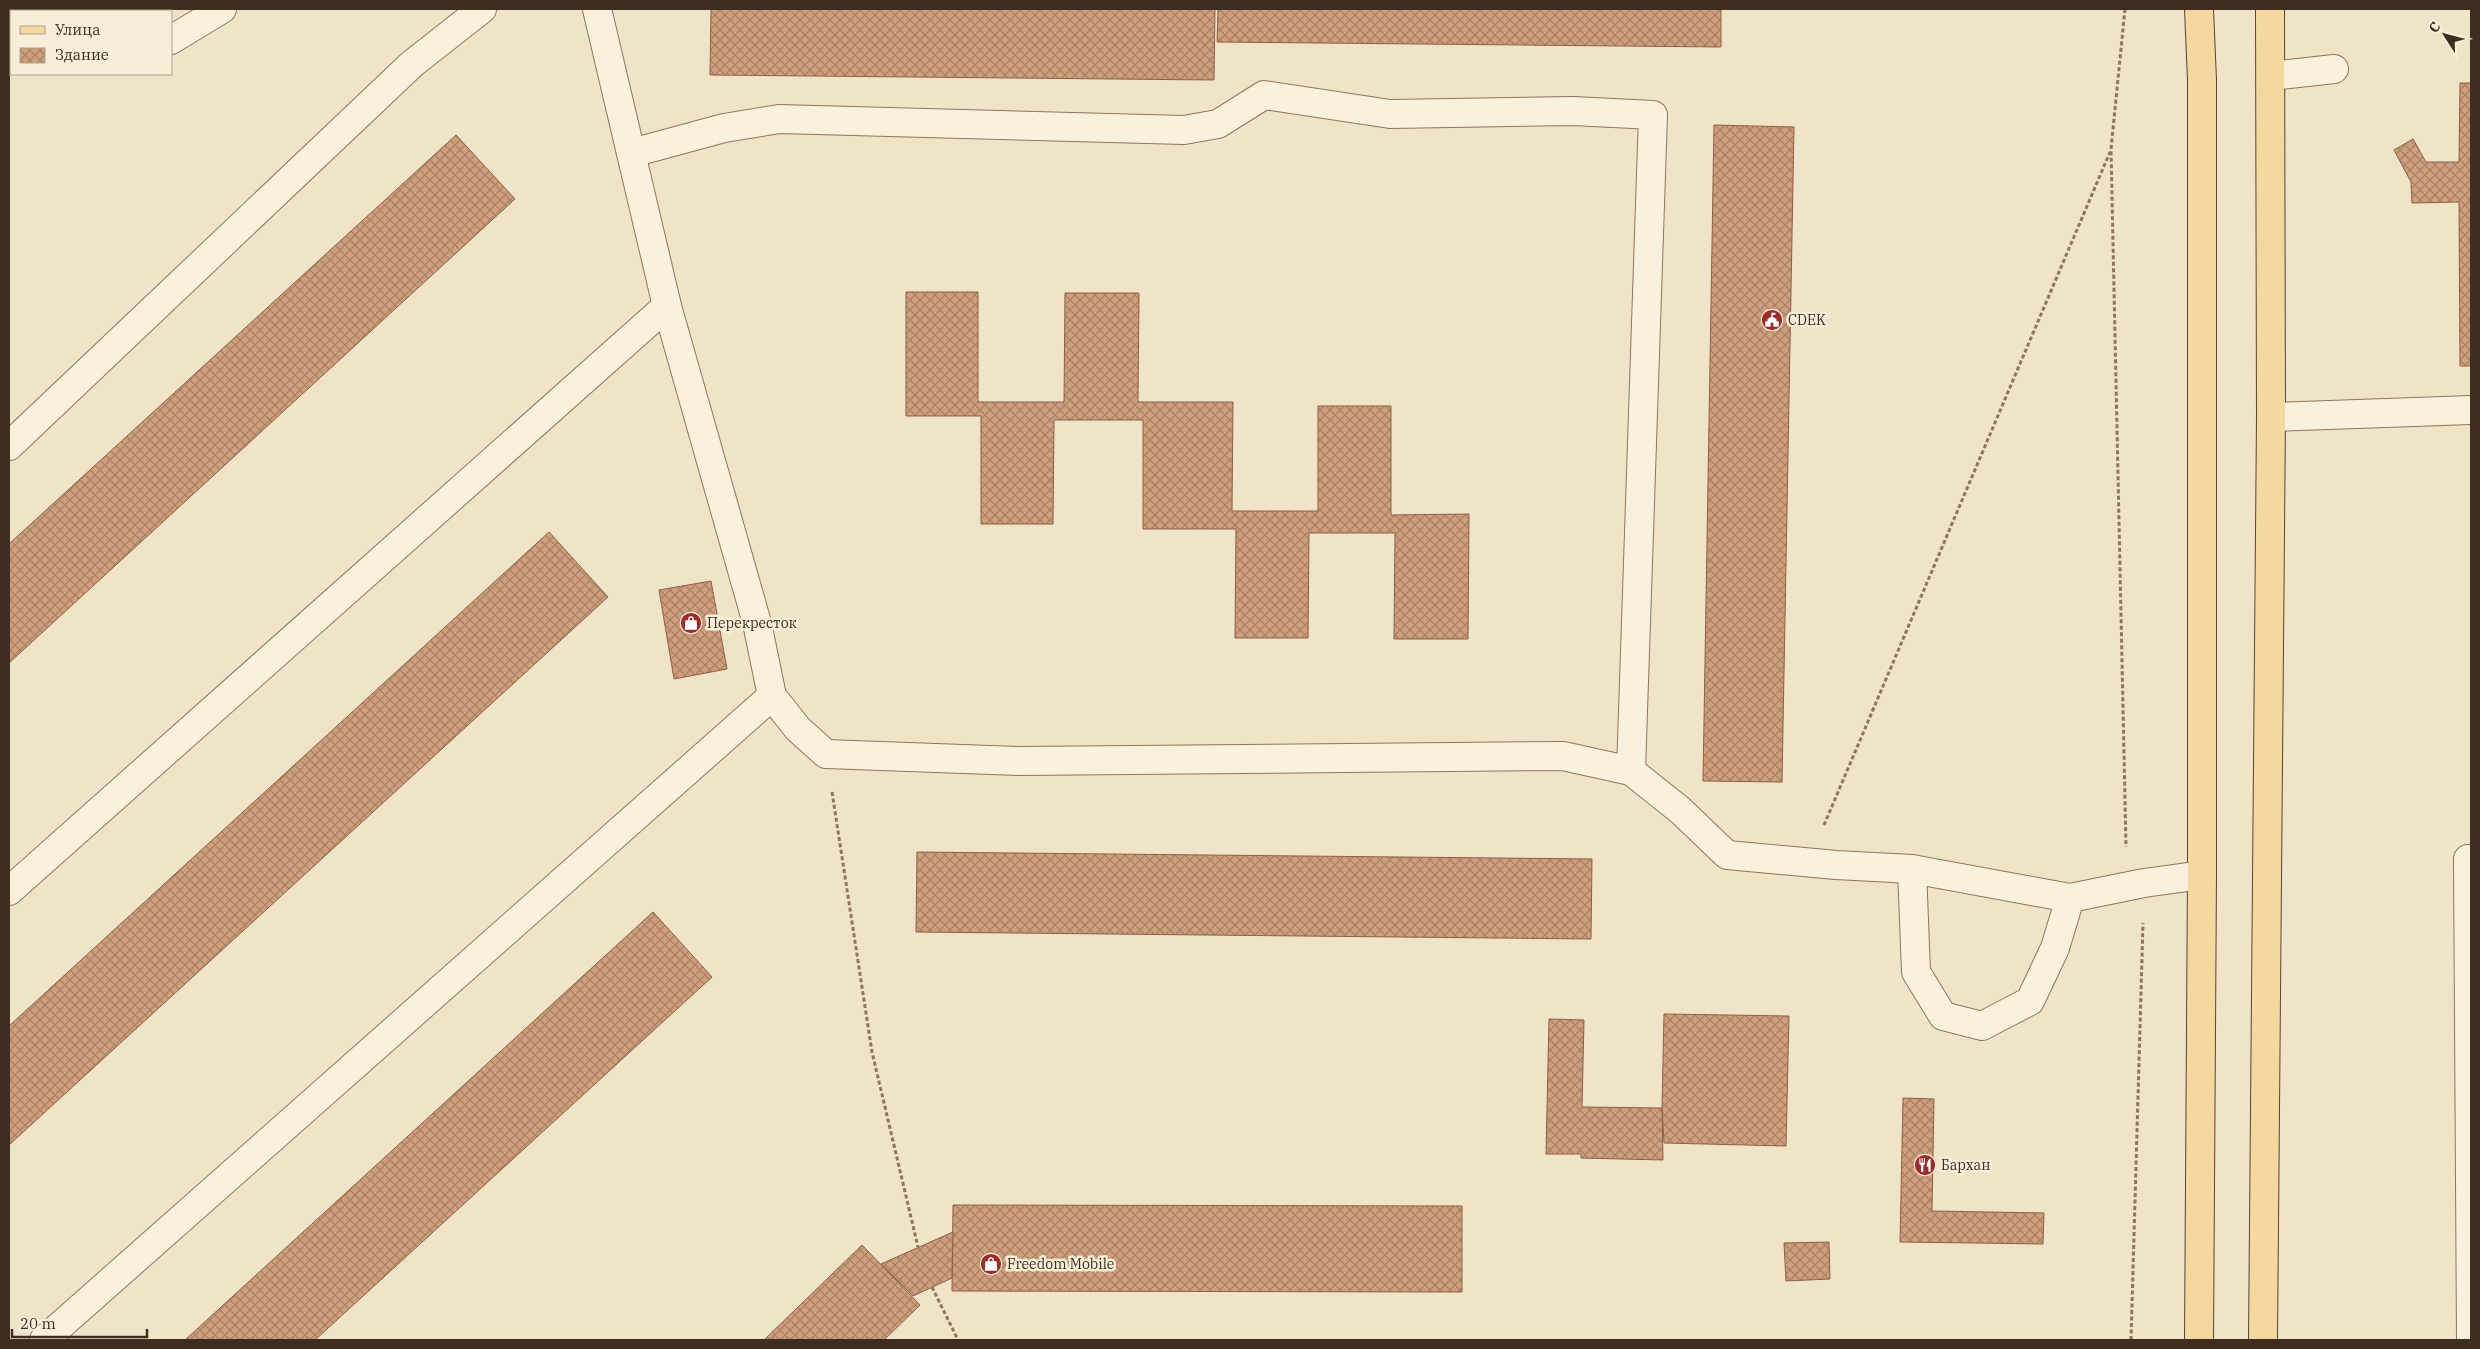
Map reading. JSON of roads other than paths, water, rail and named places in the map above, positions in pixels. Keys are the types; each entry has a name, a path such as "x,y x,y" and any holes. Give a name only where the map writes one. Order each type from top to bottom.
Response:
{"main road":[{"path":"2199,9 2202,80 2202,875 2199,1340"},
{"path":"2263,1340 2271,417 2272,76 2270,9"}],"lane":[{"path":"172,39 222,9"},
{"path":"9,446 412,64 482,9"},
{"path":"597,9 668,306 757,623 772,696 798,729 826,754 1020,761 1563,756 1631,772 1680,810 1728,855 1912,868 2070,898 2144,883 2202,875"},
{"path":"2272,76 2334,69"},
{"path":"632,153 724,128 779,119 1184,130 1218,124 1264,96 1390,114 1573,110 1653,115 1631,772"},
{"path":"9,891 668,306"},
{"path":"2271,417 2471,410"},
{"path":"44,1340 772,696"},
{"path":"2468,859 2471,1340"},
{"path":"1912,868 1916,972 1943,1016 1982,1026 2030,1001 2055,948 2070,898"}],"place":[{"name":"CDEK","path":"1772,320"},
{"name":"Перекресток","path":"691,623"},
{"name":"Бархан","path":"1925,1165"},
{"name":"Freedom Mobile","path":"991,1264"}]}
